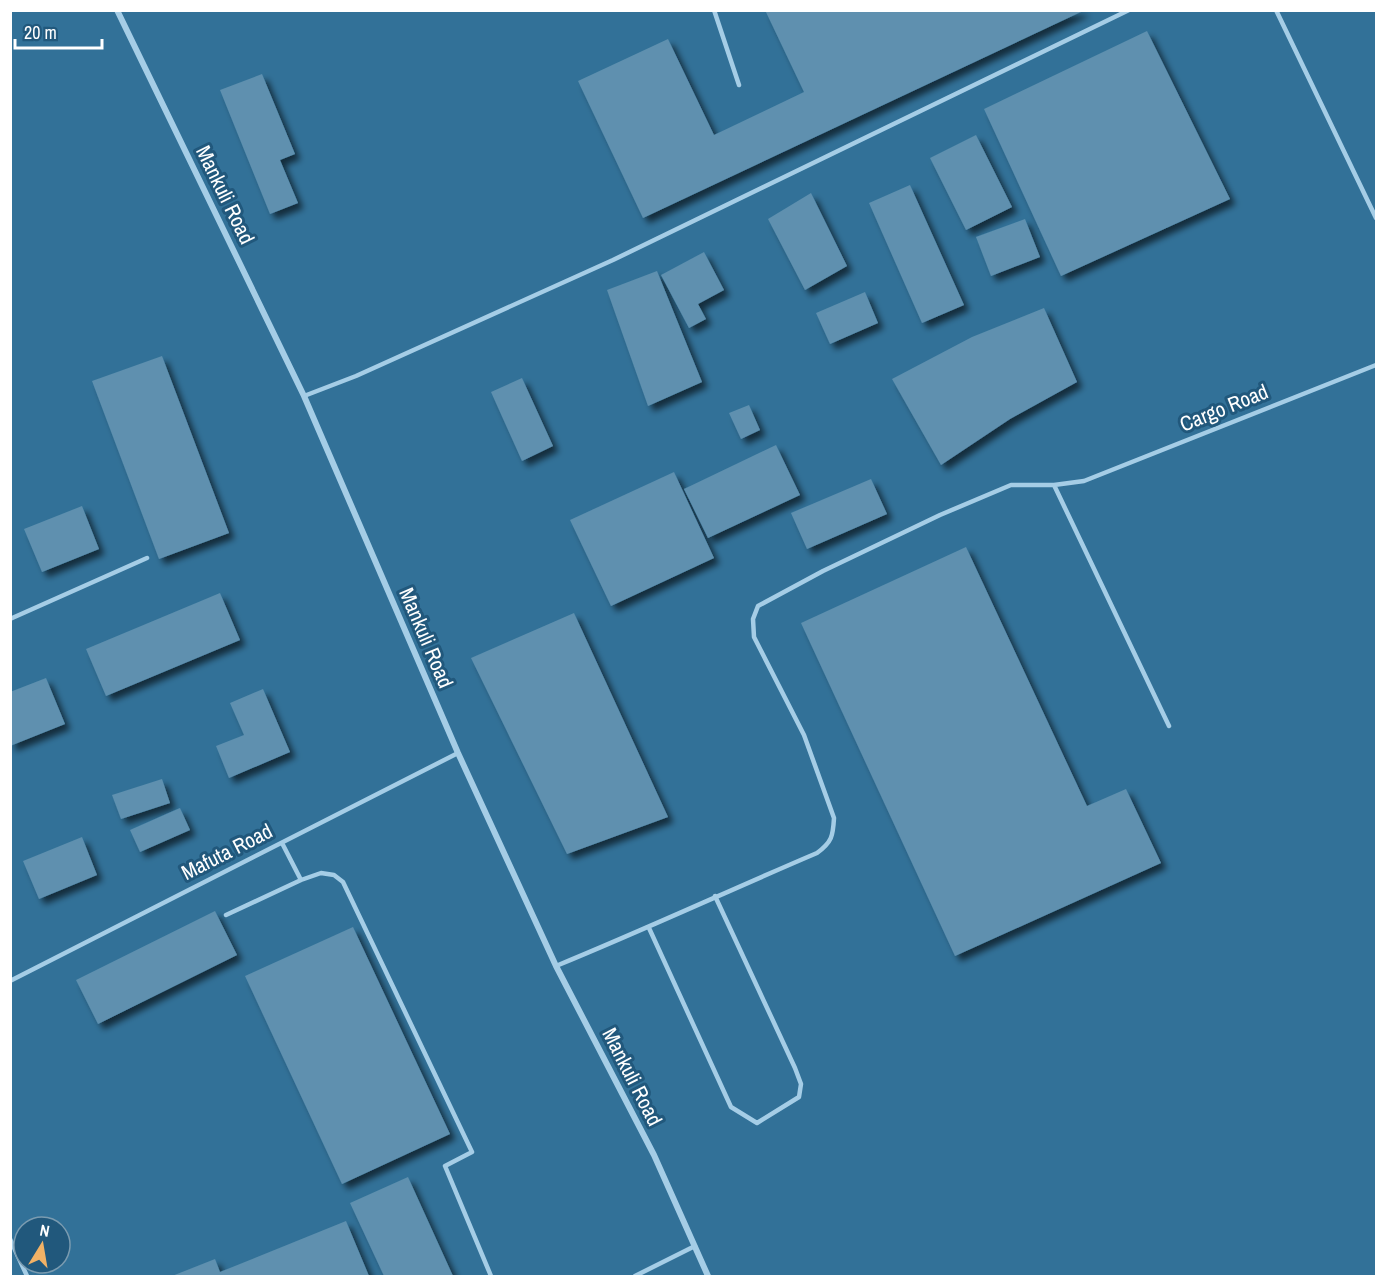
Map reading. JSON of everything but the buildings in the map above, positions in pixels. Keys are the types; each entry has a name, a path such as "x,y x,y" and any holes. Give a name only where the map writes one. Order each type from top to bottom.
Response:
{"street":[{"name":"Mankuli Road","path":"117,10 304,396 458,753 556,966 654,1155 708,1276"}],"lane":[{"path":"714,10 739,85"},
{"path":"304,396 356,376 613,260 1129,10"},
{"path":"1276,10 1377,218"},
{"name":"Cargo Road","path":"716,896 817,854 828,845 833,832 834,818 804,735 754,637 753,619 758,606 823,571 939,515 1011,485 1054,485 1084,481 1377,365"},
{"path":"1054,485 1169,726"},
{"path":"10,619 147,558"},
{"name":"Mafuta Road","path":"10,981 458,753"},
{"path":"282,843 301,880"},
{"path":"226,915 321,873 334,875 343,882 472,1152 445,1166 491,1276"},
{"path":"556,966 650,928 716,896 801,1084 799,1097 757,1122 731,1107 650,928"},
{"path":"10,1239 27,1276"},
{"path":"635,1276 694,1246"}],"shaded area":[{"path":"10,11 1376,11 1376,1276 11,1276"}]}
